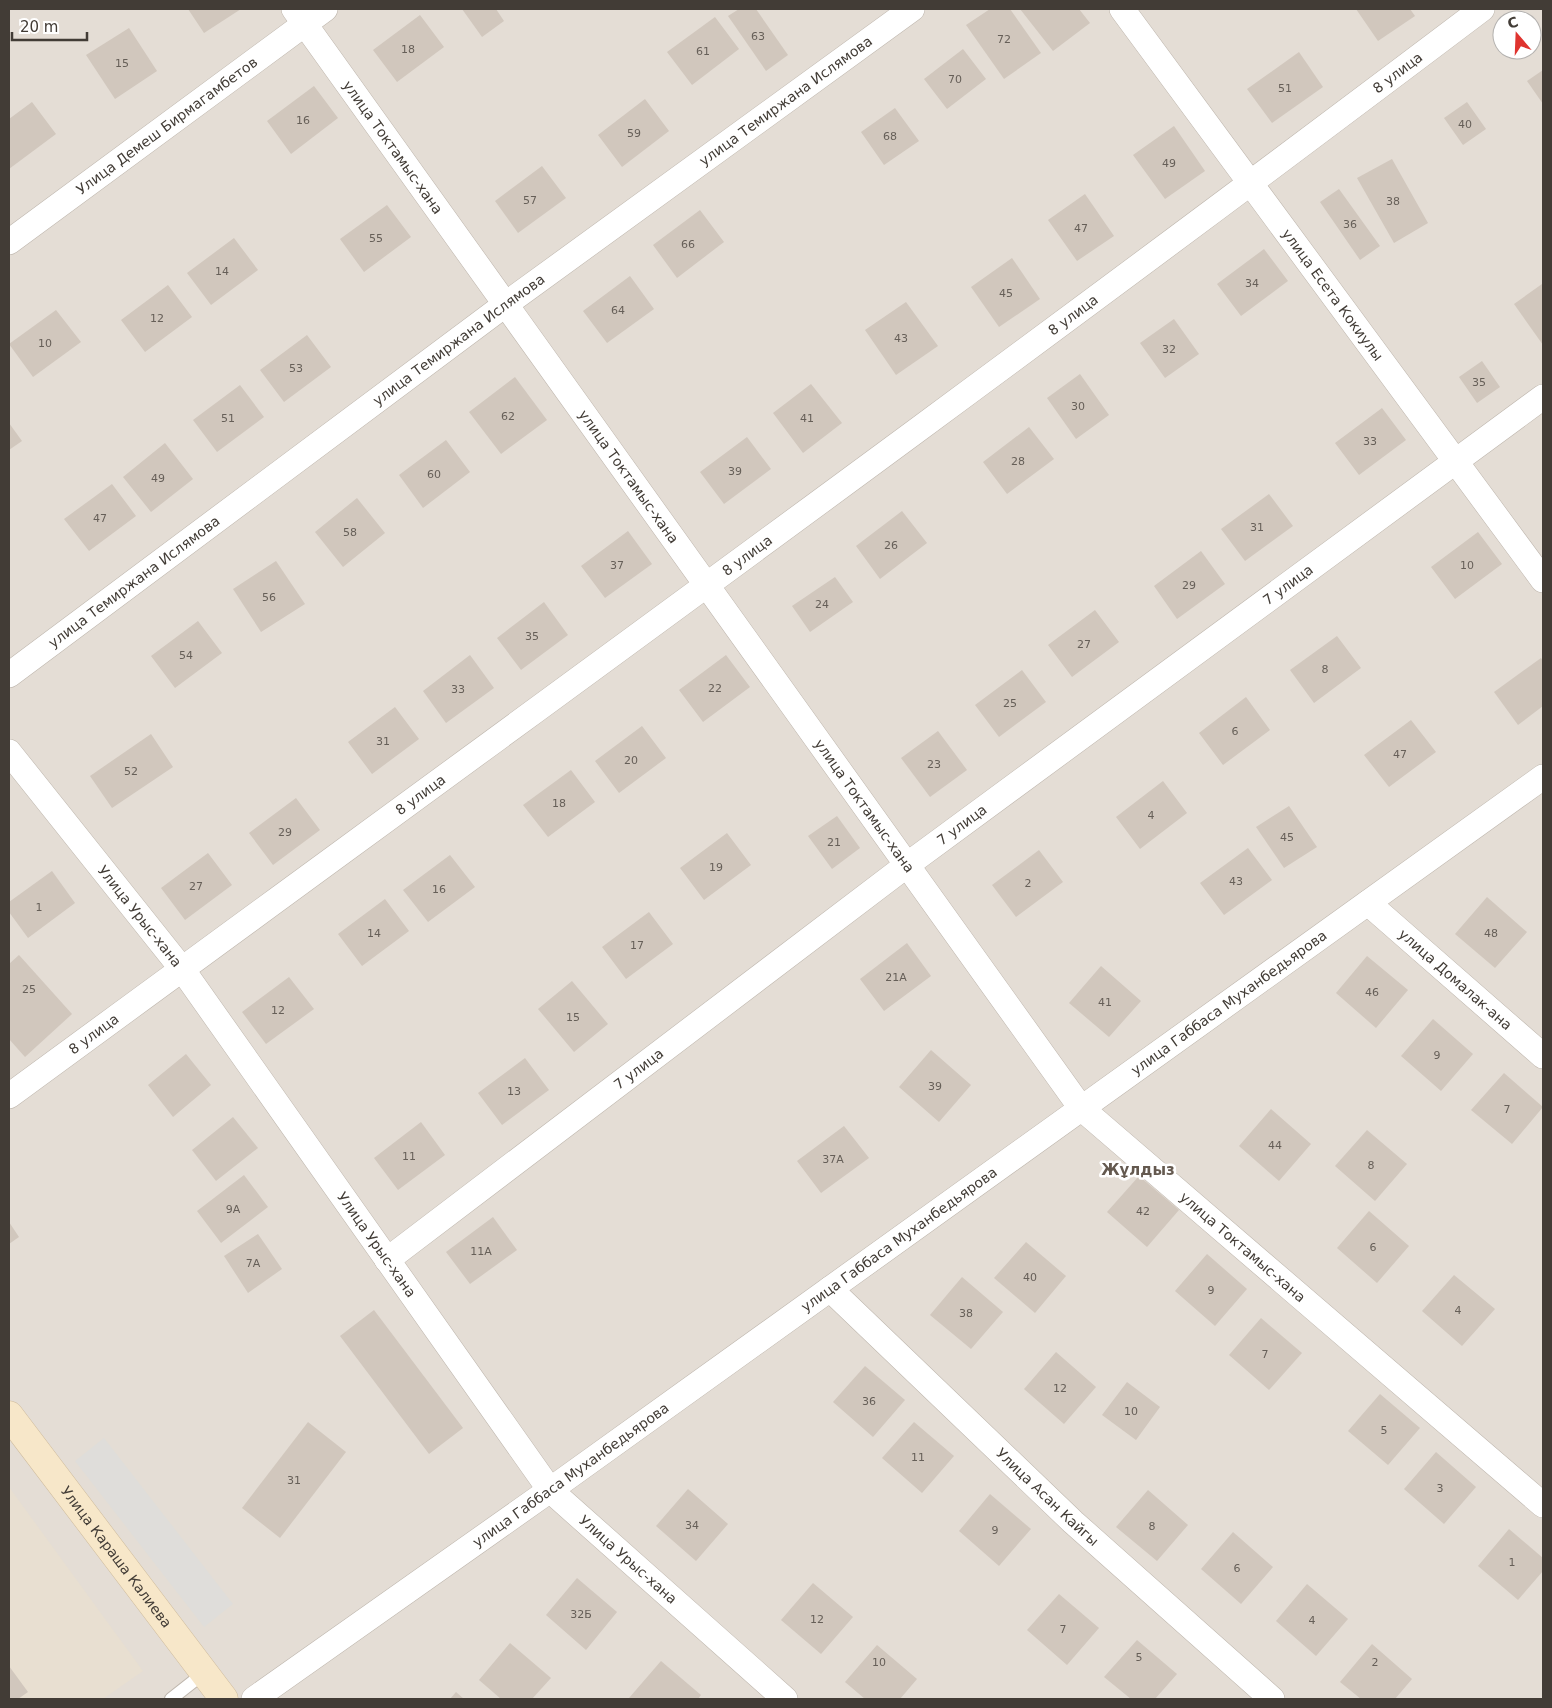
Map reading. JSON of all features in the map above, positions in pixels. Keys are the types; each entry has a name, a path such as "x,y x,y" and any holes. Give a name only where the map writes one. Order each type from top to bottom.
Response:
{"street":[{"name":"Улица Демеш Бирмагамбетов","path":"9,242 300,16 325,9"},
{"name":"улица Темиржана Ислямова","path":"9,675 506,304 912,9"},
{"name":"улица Есета Кокиулы","path":"1122,9 1543,580"},
{"name":"8 улица","path":"9,1096 707,586 1251,184 1482,9"},
{"name":"улица Токтамыс-хана","path":"300,16 1081,1108 1543,1505"},
{"name":"7 улица","path":"387,1260 907,865 1543,397"},
{"name":"Улица Урыс-хана","path":"9,752 182,969 550,1490 785,1699"},
{"name":"улица Габбаса Муханбедьярова","path":"254,1699 550,1490 1543,777"},
{"name":"улица Домалак-ана","path":"1368,903 1543,1056"},
{"name":"Улица Асан Кайгы","path":"830,1289 1073,1522 1272,1699"},
{"name":"Улица Караша Калиева","path":"9,1415 224,1699"}],"lane":[{"path":"170,1699 204,1673"}],"shaded area":[{"name":"Жұлдыз","path":"9,9 1543,9 1543,1699 9,1699"},
{"path":"104,1438 233,1604 204,1627 75,1461"},
{"path":"9,1487 143,1671 103,1699 9,1699"}],"building":[{"path":"188,9 241,9 204,33"},
{"path":"462,9 496,9 504,21 482,37"},
{"path":"739,9 756,9 788,55 766,71 728,16"},
{"path":"990,9 1010,9 1041,53 1004,79 966,25"},
{"path":"1020,9 1079,9 1090,23 1053,51"},
{"path":"1356,9 1410,9 1415,16 1378,41"},
{"path":"420,15 444,47 397,82 373,50"},
{"path":"715,17 739,49 692,85 667,52"},
{"path":"129,28 157,71 115,99 86,55"},
{"path":"963,49 986,79 947,109 924,79"},
{"path":"1299,52 1323,87 1272,123 1247,89"},
{"path":"1543,70 1543,104 1527,81"},
{"path":"314,86 338,118 291,154 267,121"},
{"path":"645,99 669,131 622,167 598,135"},
{"path":"32,102 56,134 9,169 9,119"},
{"path":"1467,102 1486,129 1463,145 1444,118"},
{"path":"895,108 919,141 884,165 861,132"},
{"path":"1174,126 1205,171 1165,199 1133,155"},
{"path":"1392,159 1428,223 1394,243 1357,178"},
{"path":"542,166 566,198 518,233 495,201"},
{"path":"1339,189 1380,246 1360,260 1320,202"},
{"path":"1085,194 1114,236 1077,261 1048,220"},
{"path":"387,205 411,237 364,272 340,239"},
{"path":"700,210 724,242 677,278 653,245"},
{"path":"234,238 258,270 211,305 187,273"},
{"path":"1264,249 1288,281 1241,316 1217,284"},
{"path":"1012,258 1040,299 999,327 971,287"},
{"path":"630,276 654,309 607,343 583,311"},
{"path":"168,285 192,317 145,352 121,320"},
{"path":"1543,285 1543,345 1514,304"},
{"path":"906,302 938,346 896,375 865,330"},
{"path":"56,310 81,342 33,377 9,344"},
{"path":"1174,319 1199,354 1165,378 1140,343"},
{"path":"307,335 331,367 284,402 260,370"},
{"path":"1482,361 1500,387 1477,403 1459,377"},
{"path":"1080,374 1109,415 1076,439 1047,398"},
{"path":"515,377 547,420 501,454 469,412"},
{"path":"811,384 842,423 803,453 773,413"},
{"path":"240,385 264,417 217,452 193,420"},
{"path":"1382,408 1406,440 1359,475 1335,443"},
{"path":"9,423 22,441 9,450"},
{"path":"1029,427 1054,459 1007,494 983,462"},
{"path":"747,437 771,469 724,504 700,472"},
{"path":"446,440 470,472 423,508 399,475"},
{"path":"165,443 193,479 151,512 123,477"},
{"path":"112,484 136,516 89,551 64,519"},
{"path":"1269,494 1293,526 1245,561 1221,529"},
{"path":"357,498 385,533 343,567 315,532"},
{"path":"902,511 927,543 880,579 856,546"},
{"path":"628,531 652,564 605,598 581,566"},
{"path":"1478,532 1502,564 1455,599 1431,567"},
{"path":"1201,551 1225,584 1177,619 1154,586"},
{"path":"276,561 305,604 261,632 233,589"},
{"path":"835,577 853,602 810,632 792,606"},
{"path":"544,602 568,635 521,670 497,638"},
{"path":"1095,610 1119,642 1072,677 1048,645"},
{"path":"198,621 222,653 175,688 151,656"},
{"path":"1337,636 1361,668 1314,703 1290,670"},
{"path":"470,655 494,688 446,723 423,691"},
{"path":"726,655 750,687 703,722 679,690"},
{"path":"1541,658 1543,661 1543,706 1518,725 1494,692"},
{"path":"1022,670 1046,702 999,737 975,705"},
{"path":"1246,697 1270,730 1223,765 1199,733"},
{"path":"395,707 419,739 372,774 348,742"},
{"path":"1411,720 1436,752 1389,787 1364,755"},
{"path":"642,726 666,758 619,793 595,761"},
{"path":"938,731 967,770 930,797 901,758"},
{"path":"151,734 173,767 112,808 90,776"},
{"path":"571,770 595,802 548,837 523,805"},
{"path":"1163,781 1187,813 1140,849 1116,817"},
{"path":"296,798 320,830 273,865 249,833"},
{"path":"1289,806 1317,847 1284,868 1256,827"},
{"path":"837,816 860,848 832,869 808,836"},
{"path":"727,833 751,865 704,900 680,868"},
{"path":"1248,848 1272,880 1224,915 1200,883"},
{"path":"1039,850 1063,882 1016,917 992,885"},
{"path":"208,853 232,885 185,920 161,888"},
{"path":"450,855 475,887 428,922 403,890"},
{"path":"52,871 75,903 28,938 9,912 9,902"},
{"path":"1487,897 1527,932 1495,968 1455,934"},
{"path":"385,899 409,931 362,966 338,934"},
{"path":"649,912 673,944 626,979 602,947"},
{"path":"907,943 931,976 884,1011 860,979"},
{"path":"19,955 72,1014 25,1057 9,1039 9,964"},
{"path":"1367,956 1408,990 1376,1028 1336,993"},
{"path":"1101,966 1141,1001 1109,1037 1069,1003"},
{"path":"289,977 314,1009 266,1044 242,1012"},
{"path":"572,981 608,1024 574,1052 538,1009"},
{"path":"1433,1019 1473,1054 1441,1091 1401,1056"},
{"path":"931,1050 971,1085 939,1122 899,1087"},
{"path":"186,1054 211,1085 173,1117 148,1085"},
{"path":"525,1058 549,1090 502,1125 478,1093"},
{"path":"1504,1073 1543,1107 1512,1144 1471,1110"},
{"path":"1271,1109 1311,1144 1279,1181 1239,1146"},
{"path":"233,1117 258,1148 216,1181 192,1150"},
{"path":"421,1122 445,1155 398,1190 374,1158"},
{"path":"844,1126 869,1158 821,1193 797,1161"},
{"path":"1367,1130 1407,1164 1375,1201 1335,1166"},
{"path":"244,1175 268,1207 221,1243 197,1211"},
{"path":"1139,1176 1179,1210 1147,1247 1107,1212"},
{"path":"1369,1211 1409,1246 1377,1283 1337,1248"},
{"path":"493,1217 517,1250 470,1284 446,1252"},
{"path":"9,1222 19,1237 9,1244"},
{"path":"258,1234 282,1269 248,1293 224,1256"},
{"path":"1026,1242 1066,1276 1035,1313 994,1278"},
{"path":"1207,1254 1247,1289 1215,1326 1175,1291"},
{"path":"1454,1275 1495,1309 1462,1346 1422,1311"},
{"path":"962,1277 1003,1312 971,1349 930,1315"},
{"path":"374,1310 463,1428 429,1454 340,1336"},
{"path":"1261,1318 1302,1353 1269,1390 1229,1355"},
{"path":"1056,1352 1096,1387 1064,1424 1024,1389"},
{"path":"865,1366 905,1400 873,1437 833,1402"},
{"path":"1127,1382 1160,1407 1136,1440 1102,1415"},
{"path":"1380,1394 1420,1428 1388,1465 1348,1431"},
{"path":"308,1422 346,1452 280,1538 242,1508"},
{"path":"914,1422 954,1456 922,1493 882,1458"},
{"path":"1436,1452 1476,1487 1444,1524 1404,1489"},
{"path":"688,1489 728,1524 696,1561 656,1526"},
{"path":"1148,1490 1188,1525 1157,1561 1116,1527"},
{"path":"990,1494 1031,1529 999,1566 959,1531"},
{"path":"1509,1529 1543,1558 1543,1571 1518,1600 1478,1566"},
{"path":"1233,1532 1273,1567 1241,1604 1201,1569"},
{"path":"577,1578 617,1612 586,1650 546,1615"},
{"path":"813,1583 853,1617 821,1654 781,1620"},
{"path":"1307,1584 1348,1619 1316,1656 1276,1621"},
{"path":"1059,1594 1099,1628 1067,1665 1027,1630"},
{"path":"1137,1640 1177,1674 1155,1699 1131,1699 1104,1677"},
{"path":"510,1643 551,1678 532,1699 501,1699 479,1680"},
{"path":"1372,1644 1412,1679 1395,1699 1361,1699 1340,1682"},
{"path":"877,1645 917,1679 900,1699 865,1699 845,1682"},
{"path":"661,1661 701,1695 698,1699 629,1698"},
{"path":"9,1666 28,1692 18,1699 9,1699"},
{"path":"456,1692 464,1699 450,1699"}],"district":[{"name":"Жұлдыз","path":"1138,1170"}]}
